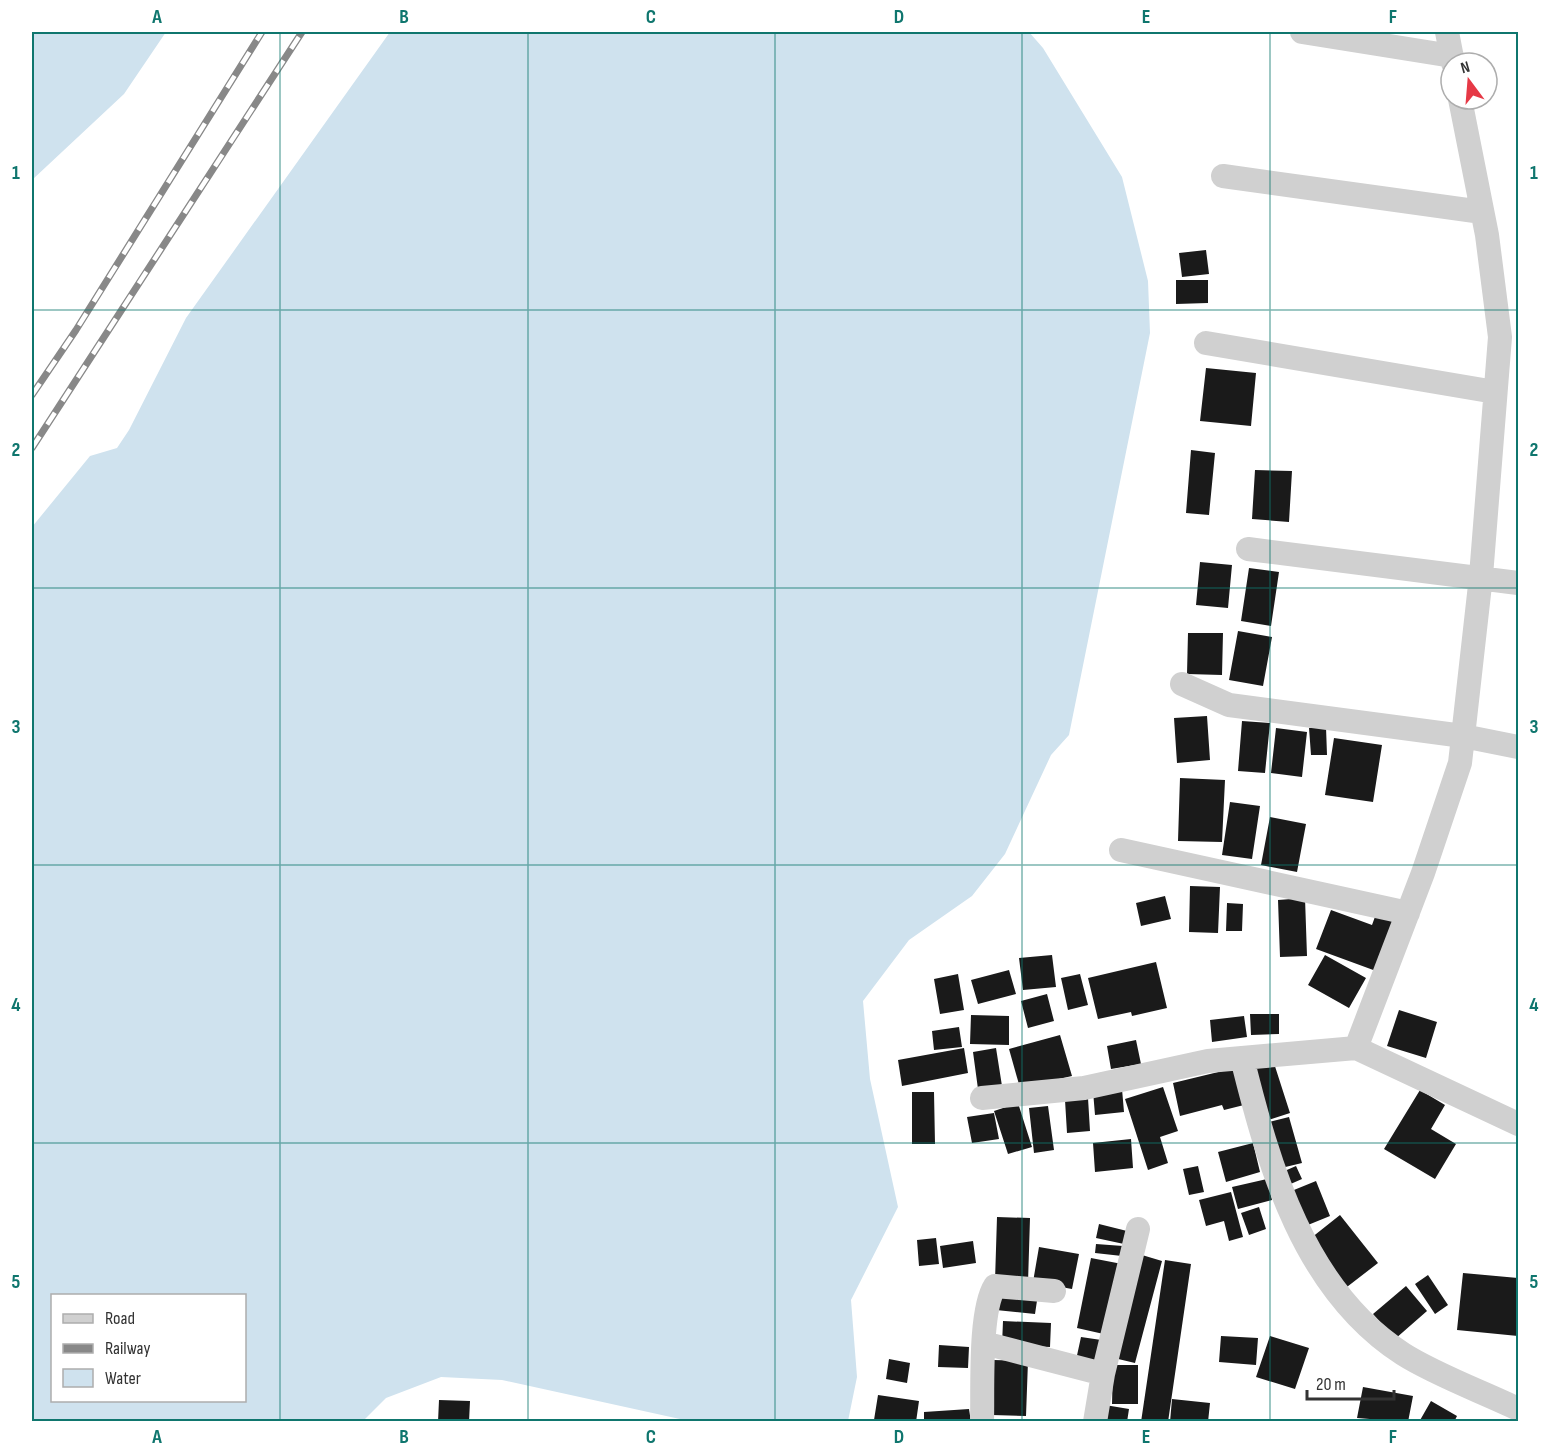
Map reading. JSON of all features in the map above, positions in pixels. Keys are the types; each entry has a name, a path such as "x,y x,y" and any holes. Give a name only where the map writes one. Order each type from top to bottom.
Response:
{"street":[{"path":"1302,32 1439,57"},
{"path":"1447,32 1451,51"},
{"path":"1356,1048 1408,913 1460,763 1481,576 1500,337 1482,212 1462,111"},
{"path":"1223,176 1482,212"},
{"path":"1206,343 1495,392"},
{"path":"1248,549 1481,576 1518,583"},
{"path":"1182,684 1229,705 1463,736 1518,747"},
{"path":"1121,850 1408,913"},
{"path":"982,1098 1084,1088 1208,1061 1356,1048 1518,1124"},
{"path":"1242,1058 1256,1112 1286,1199 1311,1255 1343,1299 1378,1336 1405,1356 1518,1409"},
{"path":"1095,1422 1102,1374 1138,1229"},
{"path":"982,1422 984,1343 990,1293 994,1286 1054,1291"},
{"path":"984,1343 1102,1374"}],"water":[{"path":"32,32 166,32 124,94 32,180"},
{"path":"390,32 1029,32 1043,48 1122,177 1148,281 1150,333 1069,735 1051,755 1005,854 972,896 909,940 863,1001 870,1079 898,1207 851,1300 857,1377 848,1421 689,1421 502,1380 441,1377 386,1398 363,1421 32,1421 32,527 90,456 117,448 129,430 186,318"}],"building":[{"path":"1206,250 1209,274 1182,277 1179,253"},
{"path":"1176,280 1208,280 1208,303 1176,304"},
{"path":"1206,368 1256,373 1251,426 1200,421"},
{"path":"1191,450 1215,453 1209,515 1186,513"},
{"path":"1255,470 1292,471 1289,522 1252,519"},
{"path":"1200,562 1232,565 1228,608 1196,605"},
{"path":"1249,568 1279,572 1271,626 1241,621"},
{"path":"1238,631 1272,637 1263,686 1229,680"},
{"path":"1188,633 1223,633 1222,675 1187,674"},
{"path":"1207,716 1210,760 1177,763 1174,718"},
{"path":"1242,721 1270,723 1265,773 1238,771"},
{"path":"1326,727 1327,755 1311,755 1309,728"},
{"path":"1276,728 1307,732 1302,777 1271,773"},
{"path":"1334,738 1382,745 1373,802 1325,795"},
{"path":"1180,778 1225,780 1222,842 1178,841"},
{"path":"1230,802 1260,806 1252,859 1222,855"},
{"path":"1270,817 1306,824 1297,872 1261,865"},
{"path":"1190,886 1220,887 1218,933 1189,932"},
{"path":"1165,896 1171,919 1141,926 1136,903"},
{"path":"1305,898 1307,956 1280,957 1278,900"},
{"path":"1227,903 1243,904 1242,931 1226,931"},
{"path":"1331,910 1372,925 1376,914 1394,921 1376,971 1316,949"},
{"path":"1052,955 1056,987 1023,990 1019,958"},
{"path":"1325,955 1366,978 1349,1008 1308,985"},
{"path":"1156,962 1167,1008 1132,1016 1131,1012 1098,1019 1088,978"},
{"path":"1009,970 1016,994 978,1004 971,980"},
{"path":"958,974 964,1010 940,1014 934,979"},
{"path":"1080,974 1088,1005 1068,1010 1061,978"},
{"path":"1047,994 1054,1021 1028,1028 1021,1001"},
{"path":"1399,1010 1437,1022 1426,1058 1387,1046"},
{"path":"1250,1014 1279,1014 1279,1034 1251,1035"},
{"path":"971,1015 1009,1016 1009,1045 970,1044"},
{"path":"1244,1016 1247,1037 1212,1042 1210,1020"},
{"path":"959,1027 962,1047 934,1050 932,1031"},
{"path":"1060,1035 1072,1076 1020,1088 1009,1049"},
{"path":"1136,1040 1141,1064 1111,1069 1107,1046"},
{"path":"964,1048 968,1073 902,1086 898,1060"},
{"path":"996,1048 1002,1086 978,1089 973,1052"},
{"path":"1272,1057 1290,1113 1265,1121 1247,1065"},
{"path":"1243,1066 1252,1103 1224,1110 1222,1105 1180,1116 1173,1083"},
{"path":"1163,1087 1178,1131 1160,1137 1168,1163 1148,1170 1125,1099"},
{"path":"1122,1089 1124,1112 1095,1115 1093,1091"},
{"path":"1420,1090 1445,1105 1431,1129 1456,1144 1435,1179 1384,1149"},
{"path":"912,1092 934,1092 935,1144 912,1144"},
{"path":"1088,1098 1090,1131 1067,1133 1065,1100"},
{"path":"1018,1103 1032,1147 1008,1154 994,1111"},
{"path":"1048,1106 1054,1150 1034,1153 1029,1108"},
{"path":"994,1113 999,1139 972,1143 967,1117"},
{"path":"1289,1117 1302,1163 1277,1169 1265,1123"},
{"path":"1131,1139 1133,1168 1095,1172 1093,1143"},
{"path":"1253,1143 1260,1172 1226,1182 1218,1152"},
{"path":"1198,1166 1204,1192 1189,1195 1183,1169"},
{"path":"1296,1166 1302,1179 1286,1186 1280,1173"},
{"path":"1267,1179 1272,1200 1238,1209 1232,1187"},
{"path":"1316,1181 1330,1216 1303,1227 1289,1192"},
{"path":"1231,1192 1243,1237 1229,1241 1224,1221 1206,1226 1199,1200"},
{"path":"1259,1207 1266,1229 1249,1235 1241,1213"},
{"path":"1340,1215 1378,1263 1343,1290 1306,1242"},
{"path":"997,1217 1030,1218 1028,1283 995,1281"},
{"path":"1099,1224 1127,1231 1124,1244 1096,1238"},
{"path":"936,1238 939,1264 919,1266 917,1240"},
{"path":"973,1241 976,1263 943,1268 940,1246"},
{"path":"1096,1244 1123,1246 1122,1256 1095,1253"},
{"path":"1039,1247 1079,1254 1072,1289 1033,1282"},
{"path":"1142,1255 1162,1261 1135,1363 1114,1358"},
{"path":"1091,1258 1122,1264 1108,1335 1077,1328"},
{"path":"1165,1260 1191,1264 1168,1422 1141,1422"},
{"path":"1463,1273 1518,1278 1518,1336 1457,1330"},
{"path":"1428,1275 1448,1305 1435,1314 1415,1284"},
{"path":"1406,1286 1427,1311 1395,1339 1373,1314"},
{"path":"998,1290 1038,1294 1035,1314 996,1310"},
{"path":"1003,1321 1051,1323 1050,1347 1002,1345"},
{"path":"1221,1336 1258,1338 1256,1365 1219,1362"},
{"path":"1270,1336 1309,1348 1295,1389 1256,1377"},
{"path":"1081,1337 1108,1341 1103,1365 1076,1360"},
{"path":"939,1345 969,1347 968,1368 938,1367"},
{"path":"889,1359 910,1363 907,1383 886,1379"},
{"path":"994,1360 1028,1361 1026,1416 992,1415"},
{"path":"1113,1365 1138,1365 1138,1404 1112,1404"},
{"path":"1363,1387 1413,1396 1408,1422 1357,1418"},
{"path":"878,1395 919,1401 916,1422 874,1420"},
{"path":"1172,1399 1210,1403 1208,1422 1170,1422"},
{"path":"439,1400 470,1401 469,1422 438,1422"},
{"path":"1431,1401 1457,1416 1454,1422 1419,1422"},
{"path":"1105,1405 1129,1409 1127,1422 1102,1422"},
{"path":"969,1409 971,1422 924,1422 924,1412"}],"railway":[{"path":"32,395 76,330 262,32"},
{"path":"32,448 302,32"}]}
